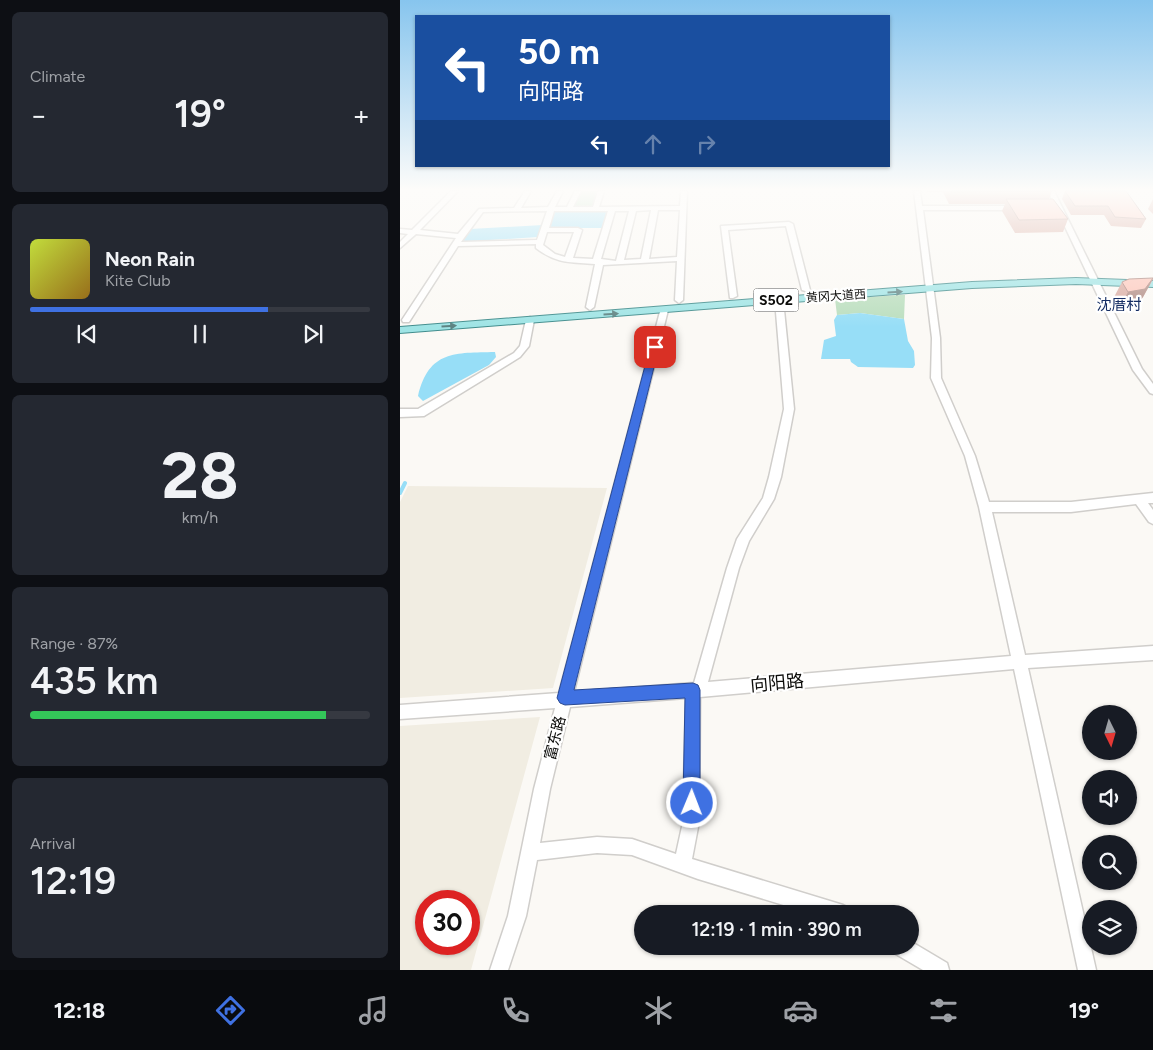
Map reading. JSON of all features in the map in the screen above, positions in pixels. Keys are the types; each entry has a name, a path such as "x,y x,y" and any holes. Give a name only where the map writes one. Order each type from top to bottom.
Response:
{"main road":[{"name":"黄冈大道西","path":"403,320 806,290 1153,276"},
{"name":"黄冈大道西","path":"1094,278 1153,284"},
{"name":"黄冈大道西","path":"400,330 664,310 930,285"}],"street":[{"path":"400,246 410,236"},
{"path":"403,320 460,236"},
{"path":"542,236 539,246 548,254 568,260 620,262 645,259 680,259"},
{"path":"568,260 576,236"},
{"path":"590,306 605,236"},
{"path":"620,262 626,236"},
{"path":"645,259 649,236"},
{"path":"679,300 681,236"},
{"path":"725,236 733,296"},
{"path":"792,236 806,290"},
{"path":"923,236 936,338 936,378 970,456 984,507 1088,970"},
{"path":"1073,236 1138,370 1153,391"},
{"path":"454,244 540,242"},
{"path":"682,864 691,822 696,690 735,561 743,540 768,499 775,477 789,409 779,300"},
{"name":"富东路","path":"499,970 517,916 542,789 664,310"},
{"path":"400,413 420,412 517,355 524,346 530,320"},
{"path":"984,507 1071,507 1153,498"},
{"path":"1140,500 1153,519"},
{"name":"向阳路","path":"400,712 565,698 696,690 1018,662 1153,653"},
{"path":"530,853 597,845 632,847 814,905"},
{"path":"916,955 940,970"}],"shaded area":[{"path":"408,486 607,488 553,688 400,698 400,502"},
{"path":"540,717 480,937 480,890 415,890 415,955 475,955 471,970 400,970 400,726"}],"green space":[{"path":"905,295 904,319 860,313 837,315 835,299"}],"water":[{"path":"464,236 538,236 538,237 459,242"},
{"path":"860,313 904,319 908,341 914,351 915,365 913,368 858,367 850,359 821,359 824,340 836,336 834,320 837,315"},
{"path":"495,352 496,357 489,365 423,401 418,396 429,370 437,362 456,354"}],"building":[{"path":"1153,278 1145,289 1128,292 1122,282 1129,279"}],"waterway":[{"path":"400,493 405,483"}],"district":[{"name":"沈厝村","path":"1119,305"}],"route":[{"path":"655,347 565,698 693,690 692,803"}]}
